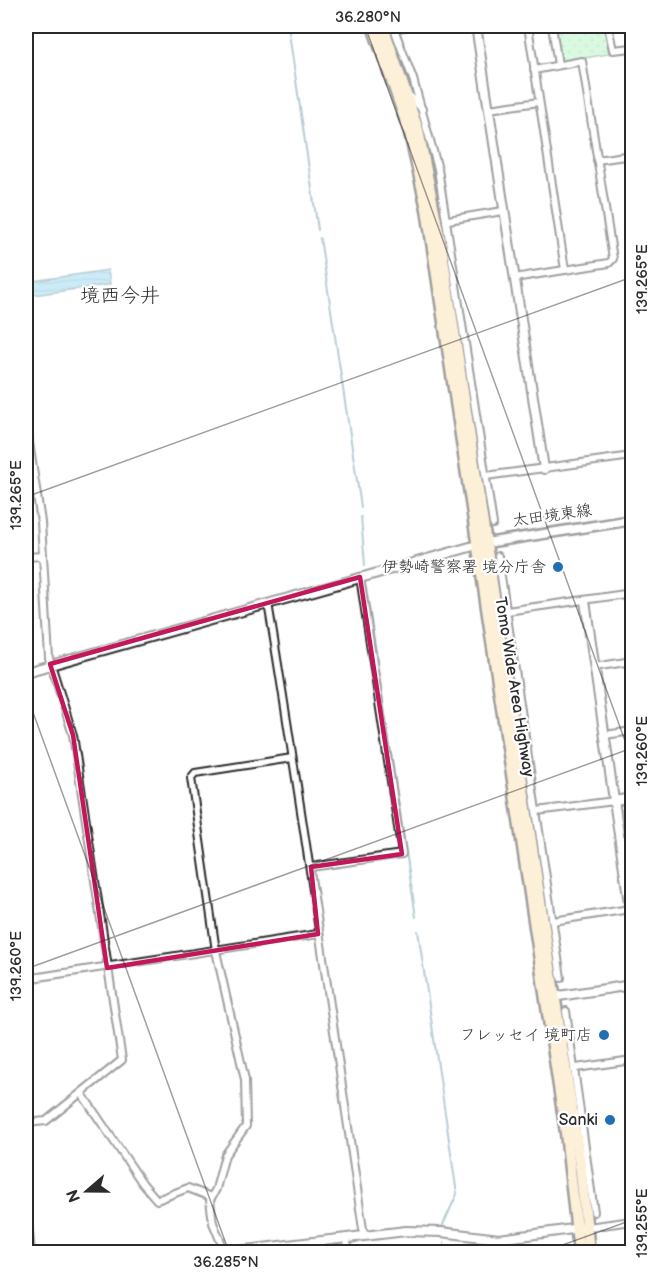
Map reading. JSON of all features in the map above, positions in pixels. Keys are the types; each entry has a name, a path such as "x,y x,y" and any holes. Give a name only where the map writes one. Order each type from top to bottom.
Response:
{"highway":[{"name":"Tomo Wide Area Highway","path":"373,26 399,96 419,171 457,403 503,654 538,889 566,1133 582,1228 589,1252"},
{"name":"Tomo Wide Area Highway","path":"383,26 406,93 427,168 466,402 482,543 550,997 562,1046 574,1131 582,1228 579,1252"}],"main road":[{"name":"太田境東線","path":"482,543 633,520"}],"street":[{"path":"409,26 393,27 423,110 448,220 493,524"},
{"path":"476,26 544,469"},
{"path":"528,26 565,270"},
{"path":"552,26 558,65"},
{"path":"608,26 612,50 633,48"},
{"path":"514,278 612,262 582,61 534,70"},
{"path":"406,93 423,110"},
{"path":"489,110 539,102"},
{"path":"597,160 633,155"},
{"path":"448,220 503,211"},
{"path":"466,402 472,383"},
{"path":"26,422 41,522 50,664 73,735 122,1060 46,1121 26,1124"},
{"path":"486,476 633,456"},
{"path":"26,672 482,543"},
{"path":"26,557 44,556"},
{"path":"498,556 561,978"},
{"path":"311,867 402,854 360,577"},
{"path":"507,611 633,593"},
{"path":"585,601 633,924"},
{"path":"268,603 311,867 318,934 364,1236"},
{"path":"503,654 515,670"},
{"path":"594,667 633,661"},
{"path":"604,735 633,731"},
{"path":"292,758 192,775 190,782 216,951 242,1061 247,1118 245,1130 222,1161 218,1183 211,1197 213,1223 230,1252 364,1236 429,1232 499,1239 633,1221"},
{"path":"537,811 633,798"},
{"path":"538,889 546,876"},
{"path":"553,921 631,909"},
{"path":"26,980 318,934"},
{"path":"550,997 633,985"},
{"path":"566,1011 576,1068 594,1212"},
{"path":"562,1046 573,1052"},
{"path":"576,1068 633,1060"},
{"path":"82,1094 143,1184 157,1200 188,1188 211,1197"},
{"path":"574,1131 583,1121"},
{"path":"26,1211 30,1252"},
{"path":"347,1239 348,1252"},
{"path":"499,1239 501,1252"}],"highlighted area":[{"path":"360,577 402,854 311,867 318,934 107,968 73,735 50,664"}],"green space":[{"path":"554,26 604,26 609,54 561,62"},
{"path":"632,804 632,887 621,811 626,805"}],"water":[{"path":"108,270 110,284 107,285 26,296 26,282"}],"waterway":[{"path":"288,26 318,230"},
{"path":"320,238 361,507"},
{"path":"361,517 365,565"},
{"path":"366,588 378,664"},
{"path":"379,675 416,917"},
{"path":"418,931 457,1194 442,1227"},
{"path":"444,1242 445,1252"}],"place":[{"name":"伊勢崎警察署 境分庁舎","path":"558,567"},
{"name":"フレッセイ 境町店","path":"604,1035"},
{"name":"Sanki","path":"610,1120"}],"district":[{"name":"境西今井","path":"120,296"}]}
